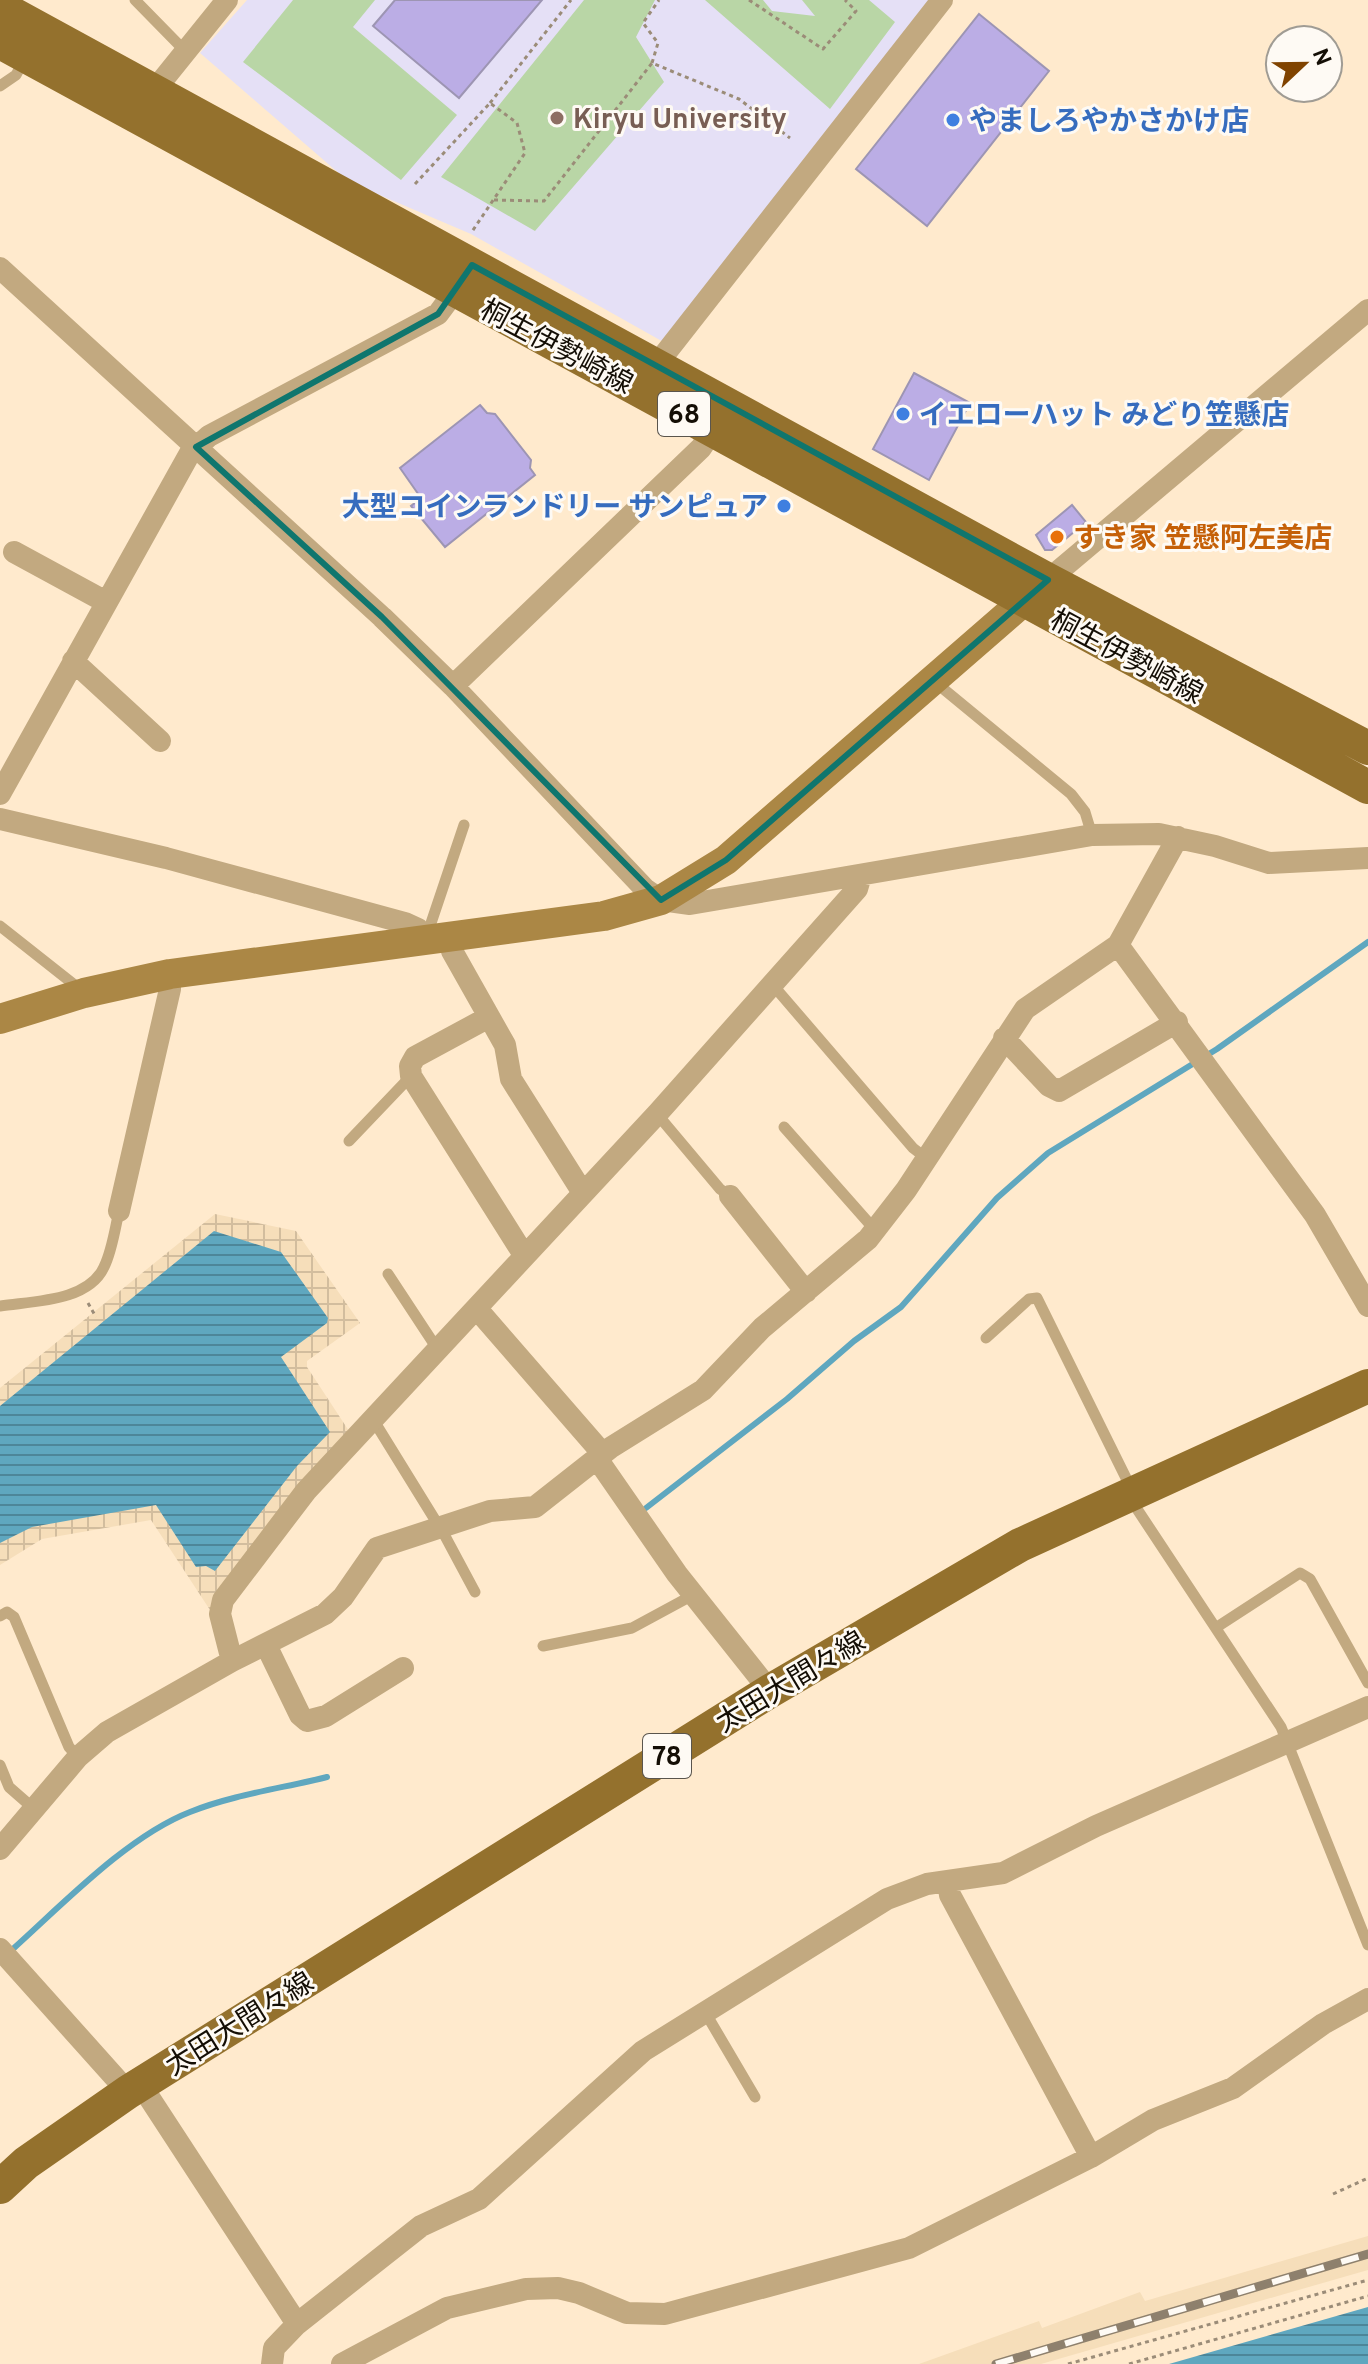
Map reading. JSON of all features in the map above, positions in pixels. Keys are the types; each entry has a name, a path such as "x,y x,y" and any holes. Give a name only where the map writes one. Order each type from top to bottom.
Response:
{"main road":[{"name":"桐生伊勢崎線","path":"0,7 468,266 657,364 1368,787"},
{"name":"桐生伊勢崎線","path":"13,49 468,266 713,430 1036,591 1368,748"},
{"name":"太田大間々線","path":"0,2187 26,2163 134,2089 770,1691 1020,1545 1368,1386"}],"street":[{"path":"153,92 227,0"},
{"path":"657,364 942,0"},
{"path":"0,794 185,460 196,447 209,436 438,314 468,266"},
{"path":"0,268 284,525 453,686 645,889 661,900 690,904 1092,835 1143,832 1178,837 1269,863 1368,858"},
{"path":"0,1019 84,993 170,974 604,916 661,900 726,860 932,679 1368,310"},
{"path":"453,686 701,448 713,430"},
{"path":"14,552 106,602"},
{"path":"73,661 160,741"},
{"path":"0,819 166,858 405,923 437,938 452,951 505,1045 511,1079 583,1193"},
{"path":"0,1849 78,1757 122,1722 336,1605 377,1548 490,1511 535,1507 600,1457 703,1390 762,1328 875,1230 1004,1038 1032,1002 1101,961 1118,945 1178,837"},
{"path":"232,1661 220,1614 227,1593 306,1491 657,1114 857,889 861,875"},
{"path":"1118,945 1315,1215 1368,1306"},
{"path":"119,1211 170,989 170,974"},
{"path":"489,1017 415,1057 410,1066 411,1076 524,1255"},
{"path":"1004,1038 1049,1086 1059,1091 1177,1022"},
{"path":"730,1196 806,1292"},
{"path":"477,1309 600,1457 693,1595 770,1691"},
{"path":"266,1645 300,1715 307,1721 326,1716 403,1668"},
{"path":"272,2364 274,2348 297,2324 421,2226 479,2199 624,2065 887,1899 911,1888 1003,1873 1096,1826 1368,1707"},
{"path":"948,1882 950,1895 1091,2157"},
{"path":"0,1949 134,2089 297,2324"},
{"path":"342,2364 447,2308 498,2294 558,2288 627,2313 665,2314 874,2260 943,2233 1091,2157 1153,2120 1233,2088 1323,2024 1368,1999"}],"lane":[{"path":"135,0 186,52"},
{"path":"0,86 16,75 13,49"},
{"path":"932,679 961,707 1071,794 1085,812 1092,835"},
{"path":"437,938 464,825"},
{"path":"0,926 75,982 84,993"},
{"path":"772,984 913,1148 926,1158"},
{"path":"349,1141 411,1076"},
{"path":"657,1114 720,1189 730,1196"},
{"path":"784,1127 875,1230"},
{"path":"0,1306 68,1295 91,1283 105,1267 119,1211"},
{"path":"388,1274 439,1351"},
{"path":"986,1338 1029,1299 1037,1298 1128,1482 1129,1493 1289,1741 1368,1945"},
{"path":"374,1421 475,1592"},
{"path":"1217,1627 1295,1576 1305,1575 1368,1683"},
{"path":"543,1646 632,1628 693,1595"},
{"path":"0,1616 7,1612 14,1617 69,1747 78,1757"},
{"path":"0,1765 9,1787 33,1808"},
{"path":"705,2012 755,2097"}],"path":[{"path":"415,184 490,103 571,0"},
{"path":"494,200 544,201 652,63 658,43 643,23 659,0"},
{"path":"749,0 823,49 856,11 845,0"},
{"path":"652,63 739,99 790,138"},
{"path":"468,266 470,234 525,153 517,123 490,103"},
{"path":"610,117 628,123"},
{"path":"1333,2194 1368,2178"},
{"path":"1068,2364 1368,2280"},
{"path":"1129,2364 1368,2296"}],"highlighted area":[{"path":"472,265 1048,580 726,860 661,900 382,617 196,447 438,314"}],"shaded area":[{"name":"Kiryu University","path":"247,0 929,0 667,344 471,234 349,182 200,53"},
{"path":"215,1214 296,1231 360,1323 307,1361 307,1367 349,1431 212,1613 151,1520 42,1539 0,1565 0,1388"},
{"path":"1368,2236 1368,2270 1041,2364 919,2364 1039,2321 1042,2328 1140,2292 1145,2301"}],"green space":[{"path":"293,0 375,0 353,27 457,115 401,180 243,62"},
{"path":"584,0 655,0 636,37 664,82 535,231 441,177"},
{"path":"705,0 763,0 772,11 815,16 802,0 869,0 895,22 830,109"}],"water":[{"path":"214,1231 281,1252 328,1318 327,1323 281,1357 330,1432 297,1466 215,1571 206,1566 196,1567 156,1505 32,1527 0,1543 0,1406"},
{"path":"1368,2307 1368,2364 1169,2364"}],"building":[{"path":"395,0 542,0 459,98 373,26"},
{"name":"やましろやかさかけ店","path":"979,14 1049,71 927,226 856,169"},
{"path":"914,373 970,403 929,480 873,449"},
{"path":"480,405 487,413 495,414 531,460 530,468 535,475 445,547 411,506 421,498 400,468"},
{"path":"1072,505 1086,522 1052,550 1045,550 1036,535"}],"waterway":[{"path":"646,1508 901,1307 997,1198 1048,1153 1217,1049 1368,942"},
{"path":"14,1948 97,1872 167,1823 223,1801 327,1777"}],"railway":[{"path":"996,2364 1368,2254"}],"place":[{"name":"Kiryu University","path":"557,118"},
{"name":"やましろやかさかけ店","path":"953,120"},
{"name":"イエローハット みどり笠懸店","path":"903,414"},
{"name":"大型コインランドリー サンピュア","path":"784,506"},
{"name":"すき家 笠懸阿左美店","path":"1057,537"}]}
